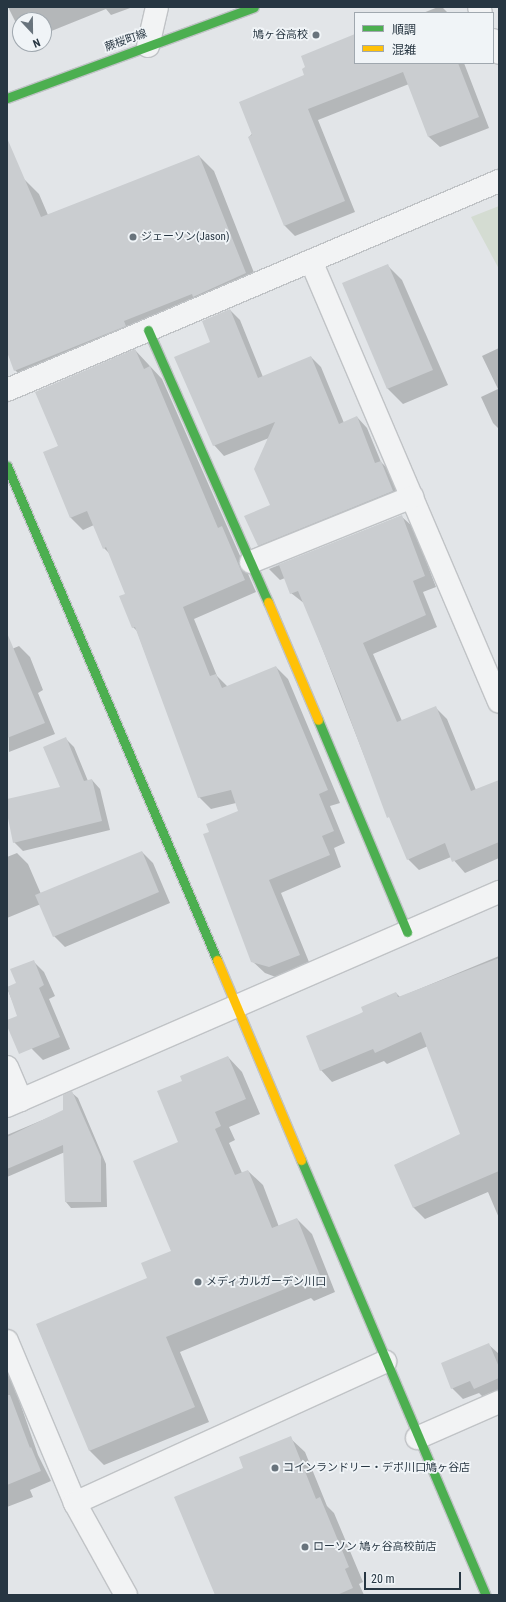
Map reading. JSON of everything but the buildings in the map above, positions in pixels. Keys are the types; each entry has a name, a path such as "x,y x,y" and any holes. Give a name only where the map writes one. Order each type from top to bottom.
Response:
{"street":[{"path":"148,46 157,7"},
{"name":"蕨桜町線","path":"7,98 254,7"},
{"path":"494,42 499,53"},
{"path":"7,390 499,181"},
{"path":"311,261 499,702"},
{"path":"148,330 251,562 407,932"},
{"path":"7,466 236,1004 417,1438 486,1595"},
{"path":"251,562 412,497"},
{"path":"7,1067 14,1103 236,1004 499,892"},
{"path":"7,1342 14,1380 75,1503 126,1595"},
{"path":"75,1503 385,1362"},
{"path":"417,1438 499,1402"}],"shaded area":[{"path":"499,206 499,269 471,217"}],"traffic: fast":[{"path":"7,98 254,7"},
{"path":"148,330 268,602"},
{"path":"7,466 217,960"},
{"path":"318,720 407,932"},
{"path":"301,1160 486,1595"}],"traffic: slow":[{"path":"268,602 318,720"},
{"path":"217,960 301,1160"}],"place":[{"name":"鳩ヶ谷高校","path":"316,35"},
{"name":"ジェーソン(Jason)","path":"133,237"},
{"name":"メディカルガーデン川口","path":"198,1282"},
{"name":"コインランドリー・デポ川口鳩ヶ谷店","path":"275,1468"},
{"name":"ローソン 鳩ヶ谷高校前店","path":"305,1547"}]}
